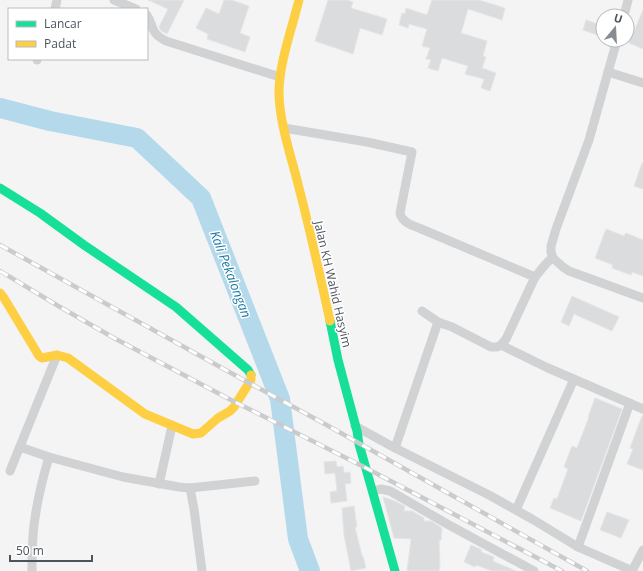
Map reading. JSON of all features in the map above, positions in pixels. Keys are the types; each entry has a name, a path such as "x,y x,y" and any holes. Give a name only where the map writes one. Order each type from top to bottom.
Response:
{"street":[{"path":"114,0 134,8"},
{"name":"Jalan KH Wahid Hasyim","path":"299,0 280,77 280,98 284,128 314,247 338,360 359,444 395,571"},
{"path":"148,17 154,32 166,41 280,77"},
{"path":"615,48 574,184 556,229 551,246 551,252 553,258 563,268 643,298"},
{"path":"608,72 643,83"},
{"path":"284,128 367,142 412,152 400,213 403,219 408,224 535,277"},
{"path":"0,188 40,213 176,307 248,370 251,374 251,380 230,411 218,418 201,433 193,434 145,414 68,358 58,355 42,358 39,356 0,293"},
{"path":"422,311 438,322 491,347 497,347 506,339 535,277 548,261 553,258"},
{"path":"395,448 438,322"},
{"path":"501,345 643,409"},
{"path":"10,471 58,355"},
{"path":"516,510 574,379"},
{"path":"578,547 630,404"},
{"path":"159,484 172,426"},
{"path":"355,426 395,448 489,495 578,547 633,571 643,550"},
{"path":"20,447 49,457 123,477 179,487 190,488 255,481"},
{"path":"32,571 34,520 49,457"},
{"path":"190,488 202,571"},
{"path":"373,492 381,489 390,491 534,571"}],"building":[{"path":"148,0 184,0 167,34 161,31 159,27 168,9"},
{"path":"224,0 231,0 249,6 240,33 250,37 245,52 207,39 208,34 196,28 206,8 219,14"},
{"path":"328,0 347,0 353,2 351,8 387,19 382,35 360,28 353,54 315,41"},
{"path":"432,0 479,0 505,8 502,20 468,9 461,33 487,41 483,56 486,57 482,68 496,73 490,91 481,88 484,79 465,74 468,66 442,58 438,71 428,68 431,60 426,59 430,48 422,46 427,29 409,24 408,28 399,25 402,13 405,14 406,8 427,15"},
{"path":"643,10 643,49 635,46 635,29"},
{"path":"586,20 595,23 595,34 583,30"},
{"path":"643,163 643,189 634,186"},
{"path":"606,229 624,236 626,233 643,240 643,276 632,272 631,275 612,268 613,265 595,258"},
{"path":"572,296 619,317 612,331 574,314 569,326 561,322"},
{"path":"595,398 622,409 581,521 550,508 554,498 557,499 568,469 564,467 572,446 577,448"},
{"path":"642,416 643,470 627,464 633,449 630,448"},
{"path":"336,461 337,467 343,466 344,473 350,472 351,483 345,484 347,501 331,503 330,492 337,491 335,473 325,474 324,462"},
{"path":"383,497 405,506 404,511 412,511 424,518 424,521 431,521 442,528 441,540 439,540 439,571 407,571 411,539 394,538"},
{"path":"354,506 357,527 355,527 366,568 351,571 344,535 342,508"},
{"path":"607,512 629,520 621,538 600,530"},
{"path":"471,545 482,550 481,552 494,557 493,561 516,571 492,571 476,565 475,567 464,562"}],"waterway":[{"name":"Kali Pekalongan","path":"0,108 50,121 137,138 201,198 280,399 298,539 310,571"}],"railway":[{"path":"0,245 323,423 587,571"},
{"path":"0,271 114,338 562,571"}],"traffic: fast":[{"path":"0,188 40,213 84,245 176,307 248,370 251,375"},
{"path":"330,321 359,444 395,571"}],"traffic: slow":[{"path":"299,0 281,70 279,92 281,115 307,218 330,321"},
{"path":"0,293 39,356 42,358 57,355 68,358 145,414 193,434 201,433 218,418 234,407 251,380 251,375"}]}
